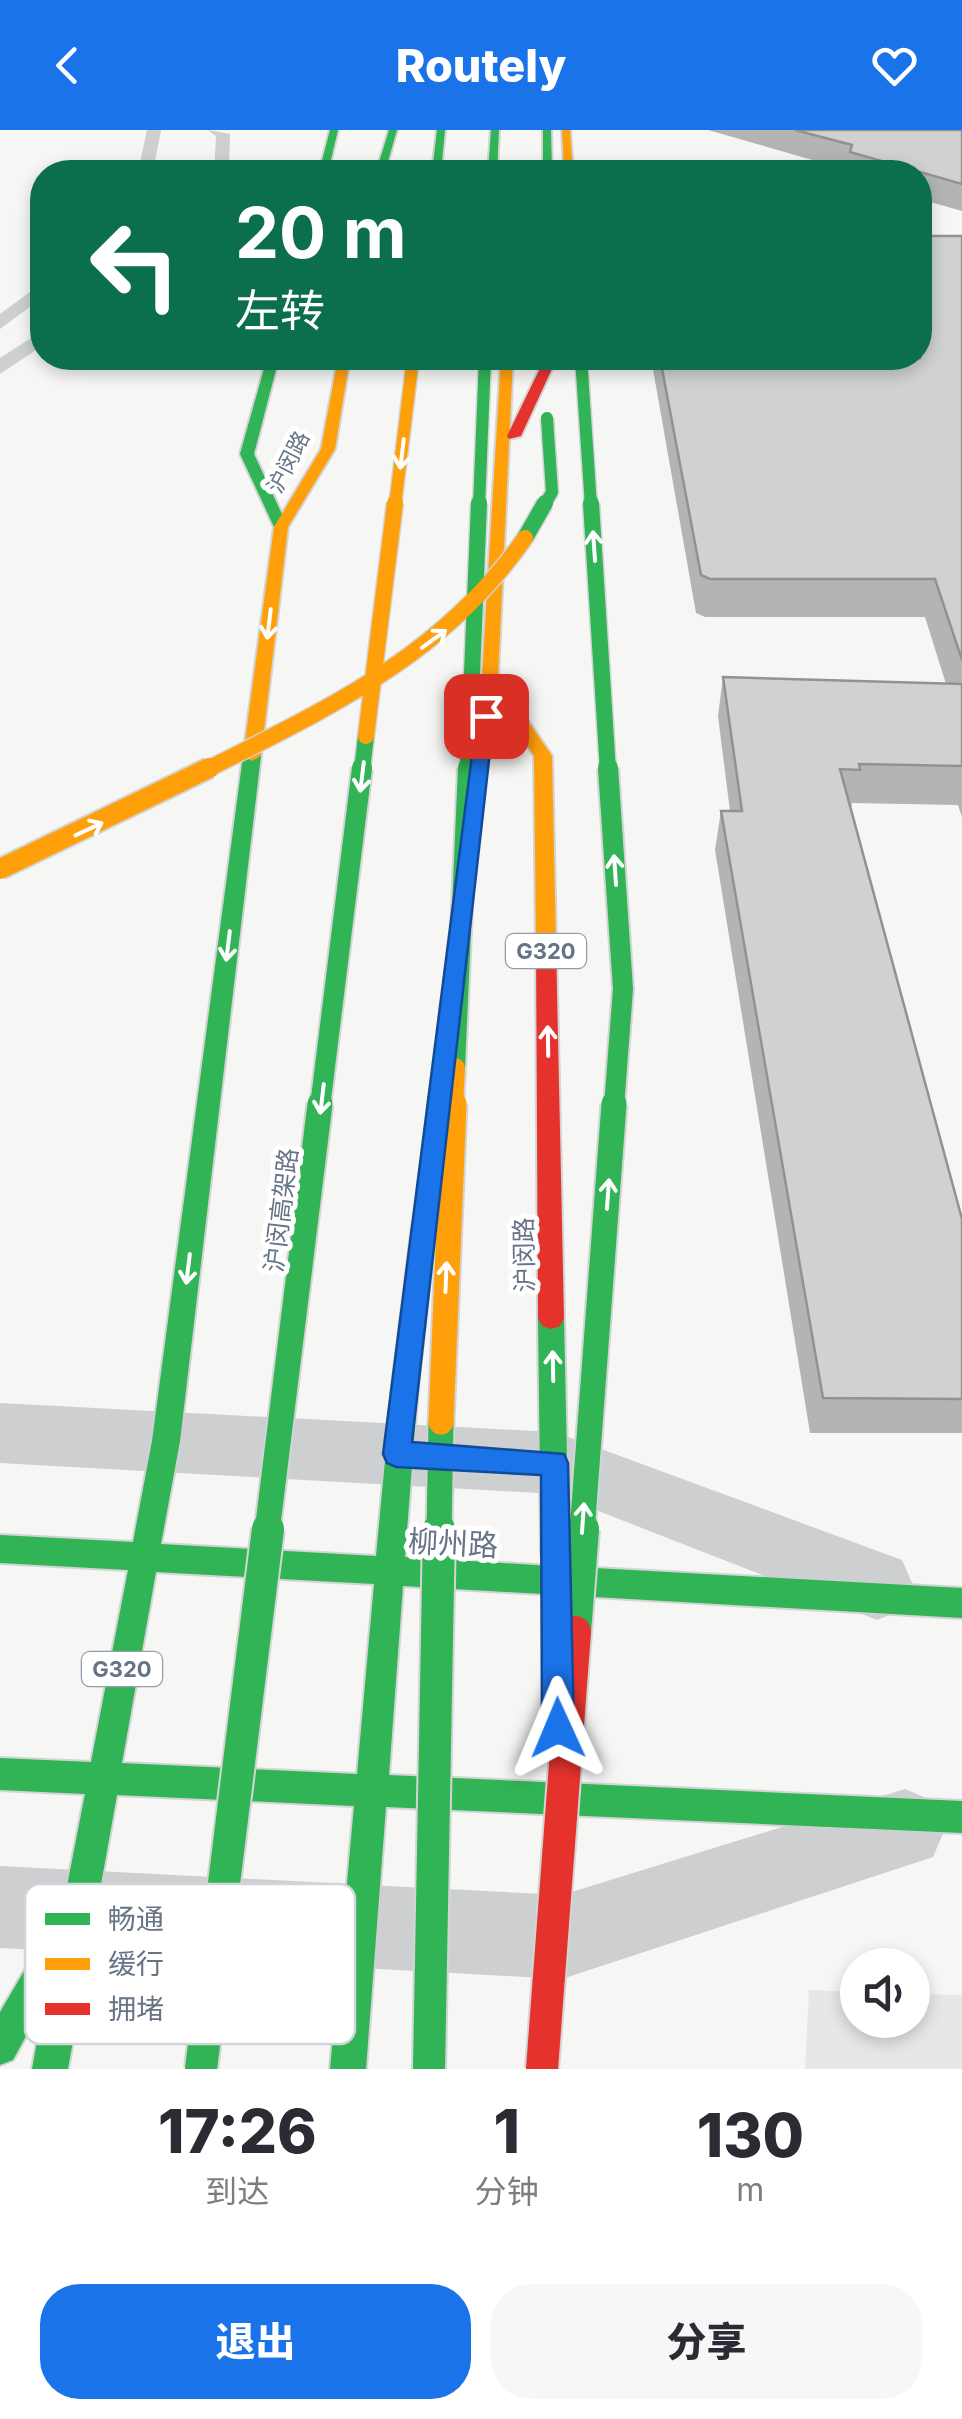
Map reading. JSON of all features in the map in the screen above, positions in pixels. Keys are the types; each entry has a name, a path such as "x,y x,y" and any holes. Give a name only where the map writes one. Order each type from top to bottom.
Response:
{"main road":[{"path":"325,160 334,130"},
{"path":"384,160 393,130"},
{"path":"438,160 442,130"},
{"path":"494,160 495,130"},
{"path":"513,160 514,130"},
{"path":"530,130 532,160"},
{"path":"547,130 548,160"},
{"path":"566,130 568,160"},
{"name":"沪闵路","path":"270,370 247,454 281,527"},
{"name":"沪闵路","path":"51,1884 101,1780 166,1442 281,527 328,450 342,370"},
{"name":"沪闵高架路","path":"223,1884 412,370"},
{"path":"429,2069 442,1374 485,370"},
{"path":"355,1968 396,1454 490,677 507,370"},
{"path":"504,456 543,370"},
{"path":"0,869 93,828 370,686 450,628 511,562 552,492 548,370"},
{"path":"542,2069 623,989 583,370"},
{"name":"沪闵路","path":"490,677 543,756 565,2069"},
{"name":"柳州路","path":"0,1549 940,1602"},
{"path":"0,1774 952,1817"},
{"name":"沪闵路","path":"0,2047 25,1959"},
{"name":"沪闵路","path":"48,2044 50,2069"},
{"name":"沪闵高架路","path":"200,2069 203,2044"},
{"path":"348,2069 350,2044"}],"street":[{"path":"0,1433 554,1463 940,1602"},
{"path":"355,1925 562,1937 952,1817"}],"lane":[{"path":"148,160 154,130"},
{"path":"215,130 223,134 222,160"},
{"path":"0,323 30,299"},
{"path":"0,368 30,346"}],"shaded area":[{"path":"809,1990 840,1991 840,2038 930,2038 930,1994 962,1995 962,2069 805,2069"}],"building":[{"path":"795,130 962,130 962,184 932,175 932,160 878,160 850,152 852,145"},
{"path":"932,236 962,236 962,660 935,579 710,579 701,575 662,370 932,370"},
{"path":"723,677 962,684 962,766 859,764 860,770 840,769 962,1219 962,1399 823,1398 721,811 742,811"}],"traffic: fast":[{"path":"326,160 334,130"},
{"path":"384,160 393,130"},
{"path":"437,160 441,130"},
{"path":"494,160 495,130"},
{"path":"547,130 548,160"},
{"path":"270,370 247,454 281,527"},
{"path":"455,1068 484,370"},
{"path":"575,1632 623,989 582,370"},
{"path":"525,538 552,492 547,418"},
{"path":"224,1884 366,736"},
{"path":"84,1884 166,1441 252,756"},
{"path":"551,1318 555,1553"},
{"path":"355,1985 405,1387"},
{"path":"429,2069 441,1422"},
{"path":"0,1549 962,1603"},
{"path":"0,1774 962,1817"},
{"path":"0,2047 25,2003"},
{"path":"50,2069 55,2044"},
{"path":"201,2069 204,2044"},
{"path":"348,2069 350,2044"}],"traffic: slow":[{"path":"566,130 568,160"},
{"path":"252,756 281,527 328,449 342,370"},
{"path":"366,736 412,370"},
{"path":"506,370 490,677 543,756 546,944"},
{"path":"0,869 276,734 396,667 468,610 499,576 525,538"},
{"path":"441,1422 455,1068"},
{"path":"405,1387 424,1226"}],"traffic: jam":[{"path":"514,436 545,370"},
{"path":"546,944 551,1318"},
{"path":"542,2069 575,1632"}],"route":[{"path":"486,716 396,1454 554,1463 558,1728"}]}
